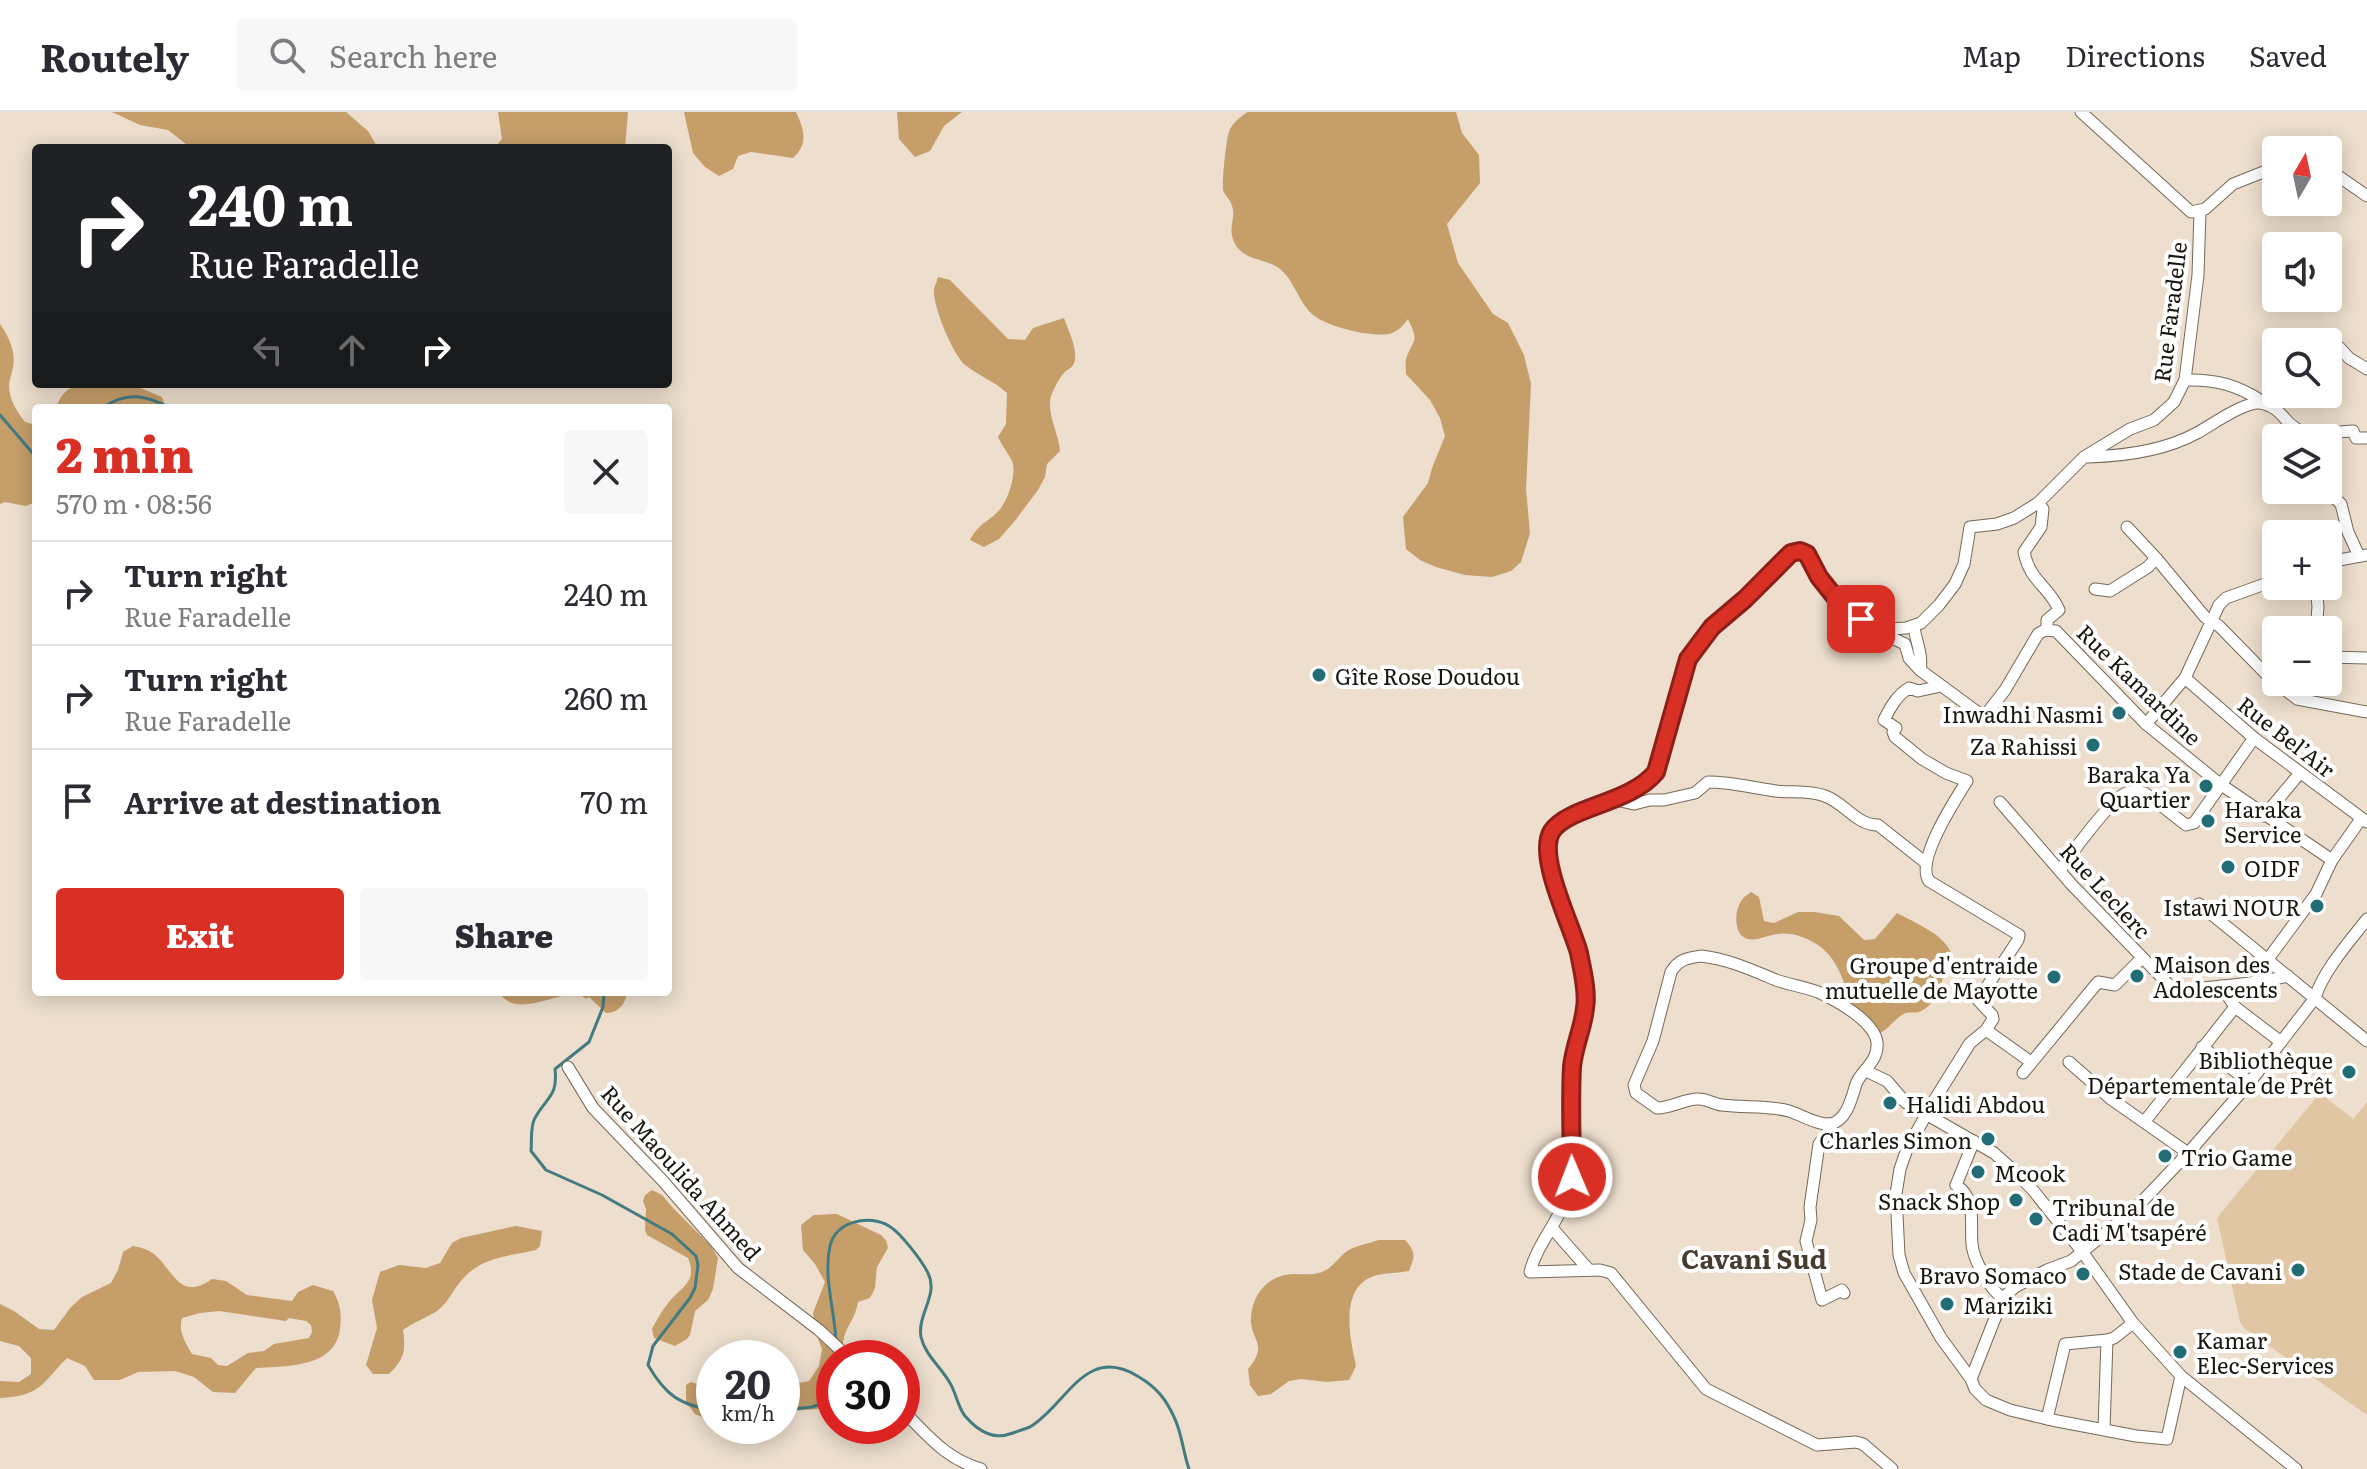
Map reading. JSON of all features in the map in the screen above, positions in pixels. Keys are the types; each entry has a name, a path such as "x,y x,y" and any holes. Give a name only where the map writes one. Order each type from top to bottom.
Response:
{"street":[{"path":"2081,112 2191,212 2200,211 2233,184 2262,173"},
{"path":"2342,179 2367,196"},
{"name":"Rue Faradelle","path":"1914,627 1939,605 1960,575 1970,527 1997,524 2014,518 2038,503 2084,457 2130,429 2154,420 2174,402 2185,380 2198,275 2200,211"},
{"path":"2342,350 2367,369"},
{"path":"2185,380 2216,381 2237,386 2262,402"},
{"path":"2084,457 2140,453 2178,443 2235,412 2262,403"},
{"path":"2273,408 2290,424"},
{"path":"2342,431 2353,431 2362,438"},
{"path":"2038,503 2043,509 2041,527 2024,552 2030,572 2059,610 2047,620 2047,630"},
{"path":"2341,504 2348,532 2363,556 2342,560"},
{"path":"2127,527 2205,617 2219,626 2269,677 2297,699 2367,712"},
{"path":"1892,1469 1863,1444 1817,1445 1706,1389 1611,1273 1600,1270 1530,1272 1534,1257 1566,1198 1572,1177 1572,1063 1586,1007 1579,955 1552,882 1548,845 1552,832 1563,821 1615,800 1649,781 1656,772 1688,659 1712,627 1791,553 1800,551 1807,554 1819,577 1842,606 1861,619 1891,629 1914,627 1917,650 1922,660 1920,670"},
{"path":"2095,589 2110,591 2148,567 2156,558"},
{"path":"2146,724 2185,678 2219,605 2226,598 2262,585"},
{"path":"1891,629 1892,638 1905,644 1909,658 1941,686"},
{"name":"Rue Kamardine","path":"1941,686 1984,717 2005,690 2038,634 2047,630 2056,631 2146,724 2220,784 2332,860"},
{"path":"2342,657 2367,658"},
{"name":"Rue Bel’Air","path":"2185,678 2254,738 2364,820"},
{"path":"1941,686 1903,691 1884,720 1896,728 1893,732 1895,737 1922,759 1967,781 1949,809 1924,871 1929,881 2019,935 1979,998 1993,1017 1986,1030 1970,1043 1926,1114 1900,1169 1896,1194 1899,1255 1904,1273 1975,1389 1986,1400 2010,1410 2136,1436 2167,1439 2181,1376"},
{"path":"2060,871 2072,852 2123,793 2145,793 2186,825 2194,823 2254,738"},
{"path":"2264,816 2300,773"},
{"path":"1615,800 1634,804 1664,800 1695,793 1708,782 1774,791 1805,791 1839,802 1869,825 1878,825 1926,863"},
{"name":"Rue Leclerc","path":"2000,802 2060,871 2172,988 2257,983 2288,976"},
{"path":"2268,959 2316,894 2332,860 2364,820"},
{"path":"2199,904 2367,1041"},
{"path":"1971,1379 2003,1298 2015,1287 2071,1261 2134,1210 2250,1082 2315,998 2317,989 2367,919"},
{"path":"1689,957 1717,957 1816,992 1847,1008 1873,1029 1877,1042 1874,1061 1866,1071 1858,1079 1847,1110 1829,1124 1787,1111 1719,1105 1694,1098 1674,1106 1657,1108 1636,1093 1634,1085 1653,1041 1676,964 1689,957"},
{"path":"1986,1030 2027,1067 2098,982 2115,985 2142,958"},
{"path":"2221,986 2235,1007 2281,1042"},
{"path":"2145,1121 2235,1007"},
{"path":"2202,1047 2250,1082"},
{"path":"2069,1062 2111,1099 2188,1153"},
{"name":"Rue Maoulida Ahmed","path":"568,1067 593,1108 663,1181 738,1268 830,1340"},
{"path":"1866,1071 1887,1081 1905,1102 1994,1153 2032,1189 2081,1250 2133,1323 2181,1376 2296,1469"},
{"path":"1829,1124 1828,1133 1819,1144 1806,1241 1822,1300 1842,1290 1844,1293"},
{"path":"1974,1141 1956,1185 1970,1199 1974,1254 1996,1294 2003,1298"},
{"path":"1552,1228 1589,1270"},
{"path":"2047,1419 2065,1344 2114,1338 2133,1323"},
{"path":"2104,1429 2107,1340"},
{"path":"920,1428 943,1452 981,1469"}],"shaded area":[{"path":"112,112 346,112 368,131 376,144 186,144 168,130 140,125"},
{"path":"498,112 628,112 625,144 498,144 502,139"},
{"path":"684,112 796,112 803,131 803,142 793,158 751,152 738,156 733,169 719,176 705,167 693,153"},
{"path":"897,112 962,112 944,126 930,151 915,157 899,139"},
{"path":"1248,112 1456,112 1462,133 1479,155 1480,183 1447,224 1458,263 1493,314 1508,323 1524,355 1531,384 1526,489 1530,533 1521,562 1511,571 1492,577 1465,575 1420,560 1406,549 1403,517 1428,483 1445,436 1430,400 1406,374 1406,359 1414,340 1412,327 1408,319 1395,332 1381,335 1349,330 1319,319 1307,309 1280,269 1246,255 1237,247 1231,230 1232,206 1223,190 1224,169 1230,129"},
{"path":"938,277 950,280 1008,339 1025,340 1033,328 1064,318 1075,350 1072,367 1061,377 1050,399 1060,451 1047,464 1038,490 1014,522 999,539 984,547 970,540 1001,508 1010,491 1013,476 1013,464 998,437 1006,424 1007,393 960,360 936,306 934,289"},
{"path":"0,324 14,356 9,387 12,402 25,422 32,424 32,504 0,504"},
{"path":"71,388 140,388 162,397 165,404 58,404"},
{"path":"1751,892 1759,897 1764,921 1774,923 1798,912 1839,916 1864,940 1875,939 1897,913 1920,925 1943,941 1952,955 1940,970 1943,975 1936,996 1929,1006 1919,1012 1906,1013 1881,1033 1868,1036 1855,1013 1836,964 1818,945 1788,934 1754,939 1741,935 1736,923 1737,913 1743,899"},
{"path":"502,996 561,996 524,1004 506,1000"},
{"path":"582,996 626,996 621,1007 606,1013 589,997 586,999"},
{"name":"Stade de Cavani","path":"2320,1093 2353,1119 2367,1102 2367,1415 2245,1329 2240,1322 2217,1218"},
{"path":"652,1190 662,1195 711,1246 718,1258 708,1300 695,1311 690,1335 675,1346 654,1338 652,1329 666,1305 690,1279 691,1266 688,1258 647,1235 643,1201"},
{"path":"837,1214 881,1235 888,1248 877,1267 875,1288 870,1298 858,1302 844,1340 818,1340 816,1334 813,1313 825,1282 803,1250 801,1225 814,1215"},
{"path":"516,1226 542,1231 540,1246 536,1250 486,1262 469,1273 441,1308 403,1330 403,1355 394,1369 389,1374 373,1374 366,1365 377,1328 372,1300 380,1272 399,1265 426,1268 440,1263 452,1243 461,1238"},
{"path":"1379,1240 1405,1240 1413,1251 1413,1258 1409,1271 1377,1275 1356,1290 1350,1328 1356,1366 1349,1380 1289,1381 1271,1394 1258,1396 1250,1385 1248,1369 1258,1347 1251,1325 1252,1308 1264,1286 1277,1277 1322,1272 1349,1250"},
{"path":"133,1246 149,1251 177,1280 191,1287 212,1279 226,1281 247,1295 292,1301 298,1292 313,1285 333,1291 341,1313 337,1341 330,1351 308,1362 256,1368 235,1393 213,1392 194,1377 175,1371 138,1372 120,1380 94,1380 85,1366 67,1358 39,1387 24,1395 0,1398 0,1381 19,1382 31,1374 31,1358 19,1346 0,1341 0,1304 39,1329 54,1330 82,1297 111,1283 123,1252","holes":["219,1311 286,1321 289,1318 306,1321 311,1325 309,1338 274,1344 264,1351 248,1353 227,1366 192,1354 181,1327 182,1318"]},
{"path":"816,1370 816,1409 800,1410 800,1383 809,1381"},
{"path":"696,1384 696,1414 686,1402 686,1385"}],"waterway":[{"path":"109,404 128,397 162,404"},
{"path":"0,415 32,452"},
{"path":"604,996 603,1007 589,1042 555,1069 551,1096 533,1121 531,1151 546,1170 602,1195 672,1234 696,1256 695,1288 653,1346 648,1365 668,1391 682,1402 696,1406"},
{"path":"836,1340 828,1258 833,1237 854,1222 881,1222 899,1235 928,1273 931,1289 922,1320 921,1337 926,1350 950,1383 967,1419 986,1433 998,1436 1010,1434 1030,1427 1091,1372 1104,1367 1120,1368 1145,1381 1164,1399 1177,1423 1189,1469"},
{"path":"800,1408 816,1406"}],"place":[{"name":"Gîte Rose Doudou","path":"1319,675"},
{"name":"Inwadhi Nasmi","path":"2119,713"},
{"name":"Za Rahissi","path":"2093,745"},
{"name":"Baraka Ya Quartier","path":"2206,786"},
{"name":"Haraka Service","path":"2208,821"},
{"name":"OIDF","path":"2228,867"},
{"name":"Istawi NOUR","path":"2317,906"},
{"name":"Maison des Adolescents","path":"2137,976"},
{"name":"Groupe d'entraide mutuelle de Mayotte","path":"2054,977"},
{"name":"Bibliothèque Départementale de Prêt","path":"2349,1072"},
{"name":"Halidi Abdou","path":"1890,1103"},
{"name":"Charles Simon","path":"1988,1139"},
{"name":"Trio Game","path":"2165,1156"},
{"name":"Mcook","path":"1978,1172"},
{"name":"Snack Shop","path":"2016,1200"},
{"name":"Tribunal de Cadi M'tsapéré","path":"2036,1219"},
{"name":"Stade de Cavani","path":"2298,1270"},
{"name":"Bravo Somaco","path":"2083,1274"},
{"name":"Mariziki","path":"1947,1304"},
{"name":"Kamar Elec-Services","path":"2180,1352"}],"district":[{"name":"Cavani Sud","path":"1754,1257"}],"route":[{"path":"1572,1177 1572,1063 1586,1007 1579,955 1552,882 1548,845 1552,832 1563,821 1615,800 1649,781 1656,772 1688,659 1712,627 1791,553 1800,551 1807,554 1819,577 1842,606 1861,619"}]}
